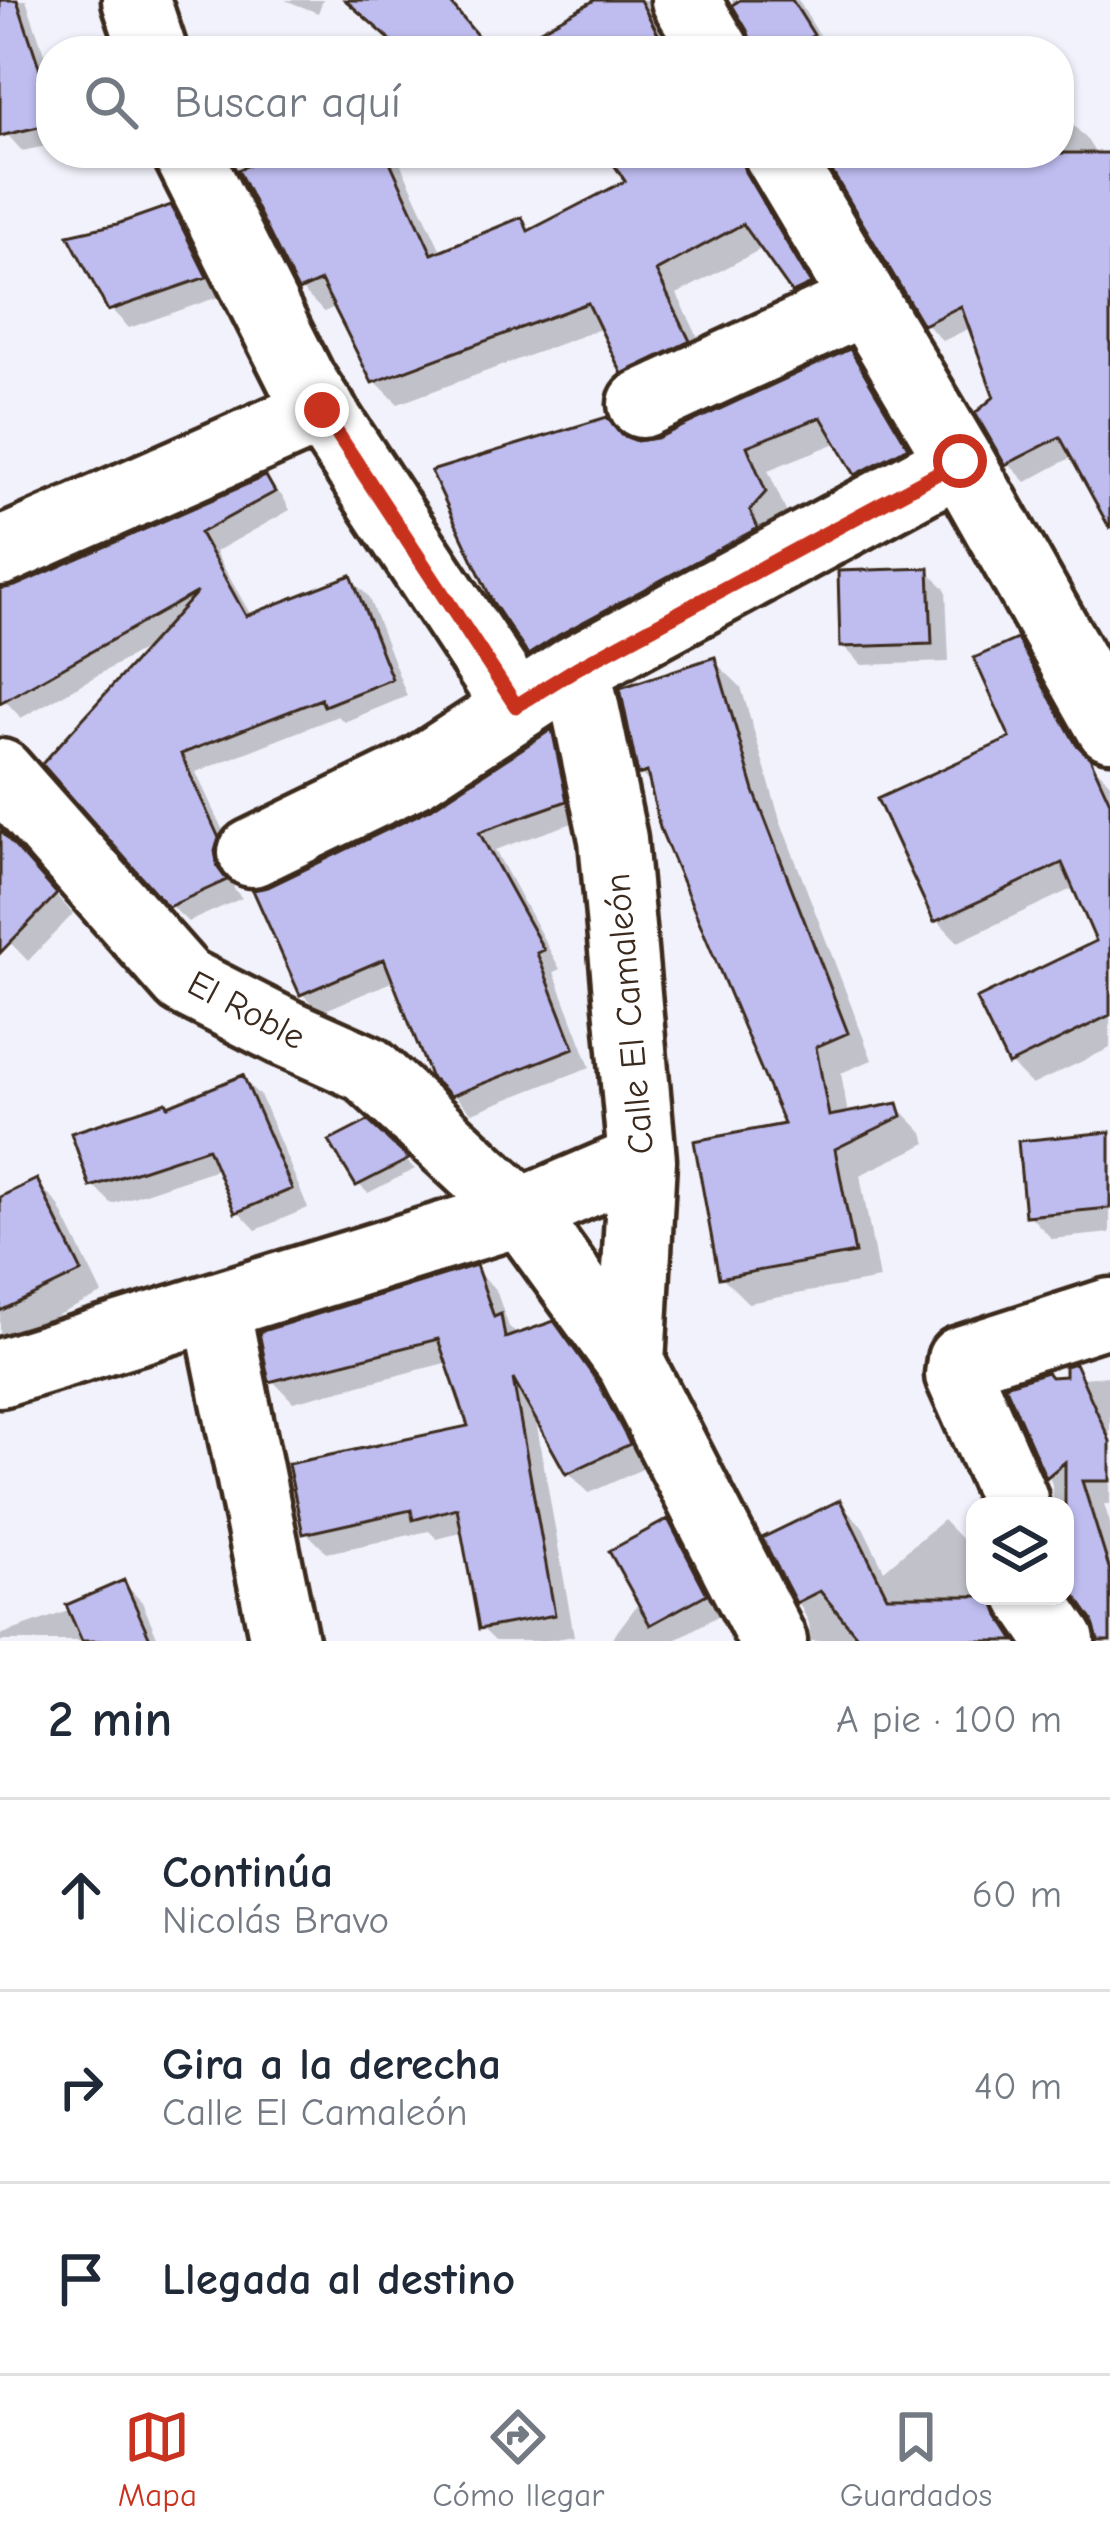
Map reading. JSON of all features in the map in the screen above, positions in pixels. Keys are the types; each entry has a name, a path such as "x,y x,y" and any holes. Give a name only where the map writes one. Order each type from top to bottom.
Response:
{"street":[{"path":"136,0 148,36"},
{"path":"685,0 707,36"},
{"path":"195,168 302,381 516,706"},
{"path":"786,168 960,461 1110,727"},
{"path":"642,404 866,301"},
{"path":"0,552 322,410"},
{"path":"252,853 413,775 577,668 960,461"},
{"name":"Calle El Camaleón","path":"577,668 613,839 642,1160 631,1364"},
{"name":"El Roble","path":"0,773 184,981 367,1069 521,1212 631,1364 773,1641"},
{"path":"0,1372 521,1212 642,1160"},
{"path":"217,1306 284,1641"},
{"path":"1013,1497 959,1375 961,1360 1110,1312"},
{"path":"1036,1605 1061,1641"}],"building":[{"path":"0,0 17,0 36,58 36,128 0,136"},
{"path":"345,0 448,0 478,36 386,36"},
{"path":"595,0 640,0 659,36 529,36"},
{"path":"740,0 792,0 814,35 749,36 732,5"},
{"path":"1074,153 1110,153 1110,529 1060,437 1005,465 975,413 994,397 961,306 923,325 830,168 1074,168"},
{"path":"393,168 432,254 522,217 528,231 625,181 616,168 744,168 811,284 792,293 743,224 656,271 690,341 622,374 588,303 372,383 321,281 298,291 238,170"},
{"path":"171,205 207,277 108,311 68,235"},
{"path":"850,349 908,447 855,475 821,417 747,446 766,492 750,510 758,528 528,655 492,601 431,471 607,417 621,435 637,441 657,438"},
{"path":"266,476 275,492 200,533 246,616 351,575 392,679 324,706 321,699 181,754 219,838 218,868 227,880 168,907 42,764 197,592 0,703 0,589"},
{"path":"929,568 932,644 840,647 838,571"},
{"path":"1017,639 1076,744 1090,758 1110,802 1110,1015 1008,1065 976,999 1096,941 1062,863 934,922 877,799 1010,738 974,658"},
{"path":"715,657 754,791 848,1033 816,1047 829,1116 898,1103 902,1116 835,1149 855,1253 719,1278 694,1141 784,1124 660,828 647,772 638,775 620,688"},
{"path":"552,729 567,801 479,832 544,950 537,953 574,1048 451,1096 430,1076 384,959 300,995 253,890 430,809"},
{"path":"0,833 57,894 0,953"},
{"path":"243,1075 292,1189 235,1213 208,1148 90,1187 71,1133 166,1102 168,1106"},
{"path":"368,1121 409,1159 356,1186 329,1141"},
{"path":"1110,1132 1110,1208 1025,1216 1018,1141"},
{"path":"37,1179 82,1272 0,1311 0,1197"},
{"path":"476,1265 494,1317 501,1314 505,1338 554,1321 599,1384 630,1444 566,1474 513,1379 555,1615 479,1629 457,1508 413,1520 411,1510 303,1534 288,1464 468,1426 438,1339 269,1382 259,1332"},
{"path":"1075,1363 1110,1441 1110,1481 1082,1481 1110,1571 1110,1641 1098,1641 1092,1620 1074,1594 1074,1497 1065,1497 1065,1462 1046,1478 1005,1385 1047,1372 1051,1377 1065,1376 1065,1366"},
{"path":"840,1500 887,1596 966,1596 966,1605 996,1605 1015,1641 861,1641 820,1591 796,1603 762,1538"},
{"path":"668,1519 707,1594 650,1625 609,1551"},
{"path":"124,1580 151,1641 82,1641 66,1605"}],"route":[{"path":"322,410 516,706 577,668 960,461"}]}
